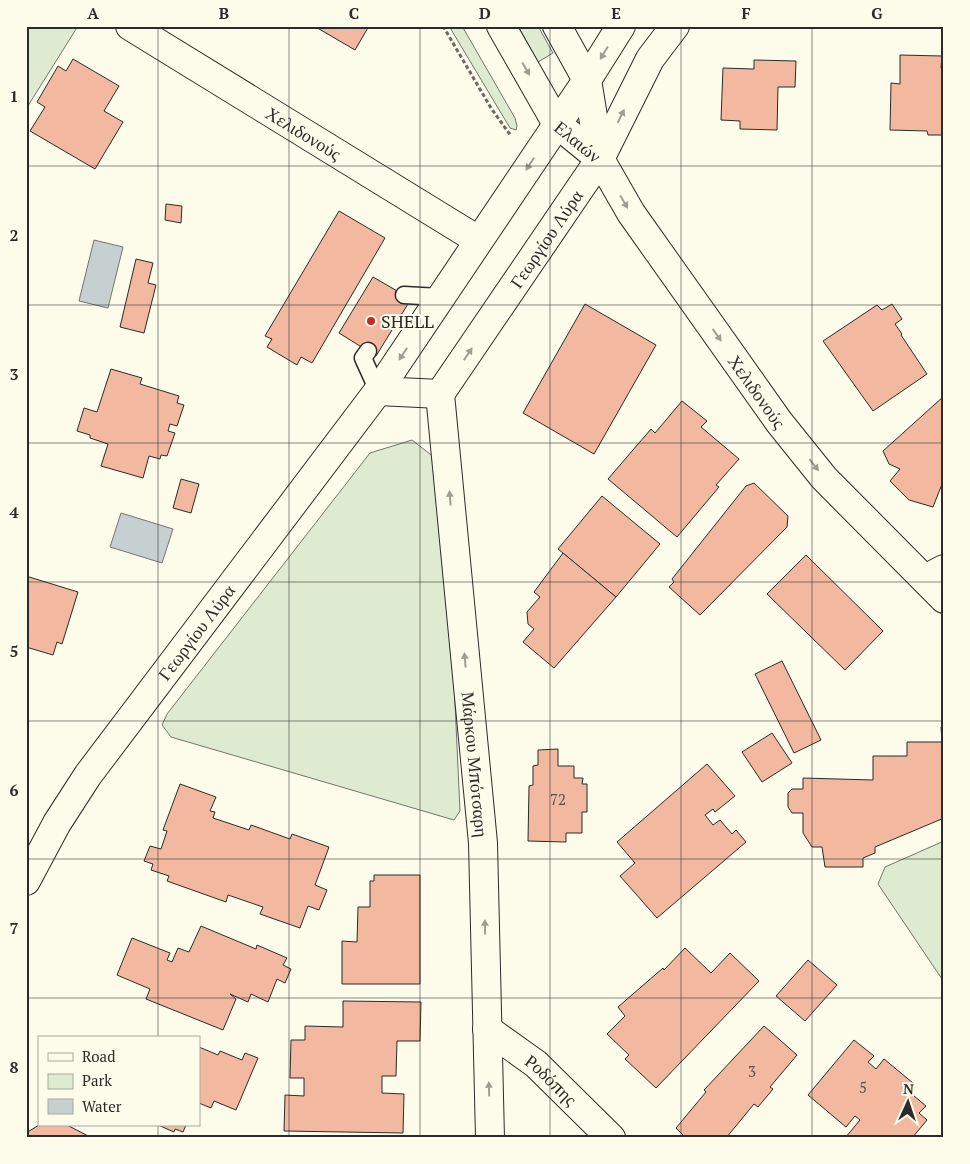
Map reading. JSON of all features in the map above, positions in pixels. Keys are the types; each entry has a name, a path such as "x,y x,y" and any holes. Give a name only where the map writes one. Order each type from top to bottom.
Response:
{"main road":[{"name":"Χελιδονούς","path":"130,26 478,240"},
{"name":"Ελαιών","path":"501,26 557,124 600,160"},
{"name":"Ελαιών","path":"557,26 587,80 600,160"},
{"name":"Γεωργίου Λύρα","path":"26,881 57,823 115,736 378,391 587,80 621,26"},
{"name":"Γεωργίου Λύρα","path":"440,394 600,160 650,59 675,26"},
{"name":"Χελιδονούς","path":"600,160 631,213 779,422 824,478 934,574 944,599"},
{"path":"378,391 440,394"},
{"name":"Μάρκου Μπότσαρη","path":"440,394 483,843 490,1138"},
{"name":"Ροδόπης","path":"487,1029 536,1064 610,1138"}],"lane":[{"path":"404,296 440,297"},
{"path":"368,351 363,358 378,391"}],"path":[{"path":"443,26 501,123 512,138 534,158"}],"green space":[{"path":"26,26 78,26 26,109"},
{"path":"449,26 462,26 515,118 516,130 510,128"},
{"path":"518,26 538,26 553,53 538,62"},
{"path":"412,440 444,465 460,811 454,820 171,737 162,725 167,714 370,453"},
{"path":"944,841 944,982 878,884 885,867"}],"water":[{"path":"94,240 123,247 108,308 79,301"},
{"path":"121,513 173,529 162,563 110,547"}],"building":[{"path":"314,26 369,26 355,50"},
{"path":"900,55 942,56 941,68 944,68 944,135 928,135 927,131 890,130 891,83 900,84"},
{"path":"73,59 119,86 104,111 123,122 95,169 30,131 45,107 37,102 58,66 66,71"},
{"path":"754,60 796,61 795,87 778,87 777,130 740,129 740,121 721,120 723,68 754,69"},
{"path":"166,204 182,206 181,223 165,220"},
{"path":"339,211 385,238 312,363 301,357 297,365 267,347 272,339 265,336"},
{"path":"136,259 153,263 148,283 156,285 144,333 120,327"},
{"path":"373,277 411,299 376,356 339,333"},
{"path":"585,304 656,345 594,454 523,413"},
{"path":"892,304 902,319 895,324 927,374 873,411 823,341 877,305 882,310"},
{"path":"111,369 142,378 140,384 179,396 177,403 184,405 177,426 170,424 168,431 175,433 167,456 161,455 160,459 149,456 143,478 101,466 108,444 77,431 84,408 97,412"},
{"path":"944,396 944,479 933,507 909,500 890,481 900,469 889,464 883,451"},
{"path":"682,401 707,421 701,427 739,459 716,485 719,487 677,537 608,479 651,429 655,433"},
{"path":"181,479 199,484 191,513 173,508"},
{"path":"754,483 788,516 787,527 700,615 669,587 674,582 672,579 746,486"},
{"path":"602,496 660,544 616,597 558,549"},
{"path":"563,553 616,597 554,668 523,642 534,629 528,624 527,612 540,597 534,592"},
{"path":"806,555 883,631 845,670 767,594"},
{"path":"26,576 78,592 62,644 57,642 53,655 26,647"},
{"path":"782,661 821,740 794,753 755,674"},
{"path":"941,727 944,727 944,818 875,847 875,853 863,858 863,867 825,867 822,847 812,847 803,833 803,813 792,813 788,807 788,793 792,789 803,789 803,778 873,780 873,756 907,756 907,742 942,742"},
{"path":"772,733 792,763 762,782 742,752"},
{"path":"558,749 558,766 574,766 574,778 583,778 582,784 587,784 587,812 582,812 582,833 566,833 566,842 528,841 529,786 533,785 533,766 538,765 538,750"},
{"path":"707,764 735,796 715,812 713,809 705,815 713,825 720,820 732,834 736,830 746,842 657,918 620,876 635,863 617,842"},
{"path":"180,784 216,797 210,811 215,812 213,818 249,830 251,825 290,839 292,834 329,847 315,885 327,890 319,910 308,906 300,928 260,914 263,907 228,895 226,902 167,881 169,876 151,870 153,864 144,861 150,846 161,849 167,831 163,830"},
{"path":"374,875 420,875 420,984 342,984 342,941 357,942 358,907 370,907 370,881 374,881"},
{"path":"201,926 256,949 257,945 287,958 283,965 291,969 285,983 277,979 268,1002 251,994 248,1002 230,994 236,999 223,1030 146,999 150,989 117,975 132,938 170,953 167,960 172,962 178,948 189,952"},
{"path":"685,948 711,973 730,953 759,981 656,1088 625,1059 629,1055 607,1034 625,1016 618,1007 663,968 664,970"},
{"path":"808,960 837,985 805,1021 776,996"},
{"path":"343,1001 421,1002 420,1041 397,1041 396,1076 382,1076 382,1093 404,1094 403,1133 284,1131 285,1095 304,1096 304,1078 290,1078 291,1040 305,1040 305,1026 343,1027"},
{"path":"764,1026 797,1055 770,1087 773,1089 758,1107 754,1104 726,1138 686,1138 676,1128 706,1092 704,1090"},
{"path":"854,1040 874,1056 868,1062 876,1069 884,1059 913,1083 907,1090 926,1106 919,1113 927,1120 912,1138 845,1138 860,1120 855,1116 846,1127 808,1095"},
{"path":"200,1047 218,1055 220,1051 242,1060 245,1053 258,1058 236,1110 214,1101 211,1108 200,1103"},
{"path":"38,1126 69,1126 92,1138 26,1138 26,1133"},
{"path":"160,1126 186,1126 183,1132 175,1129 174,1132"}],"place":[{"name":"SHELL","path":"371,321"}]}
